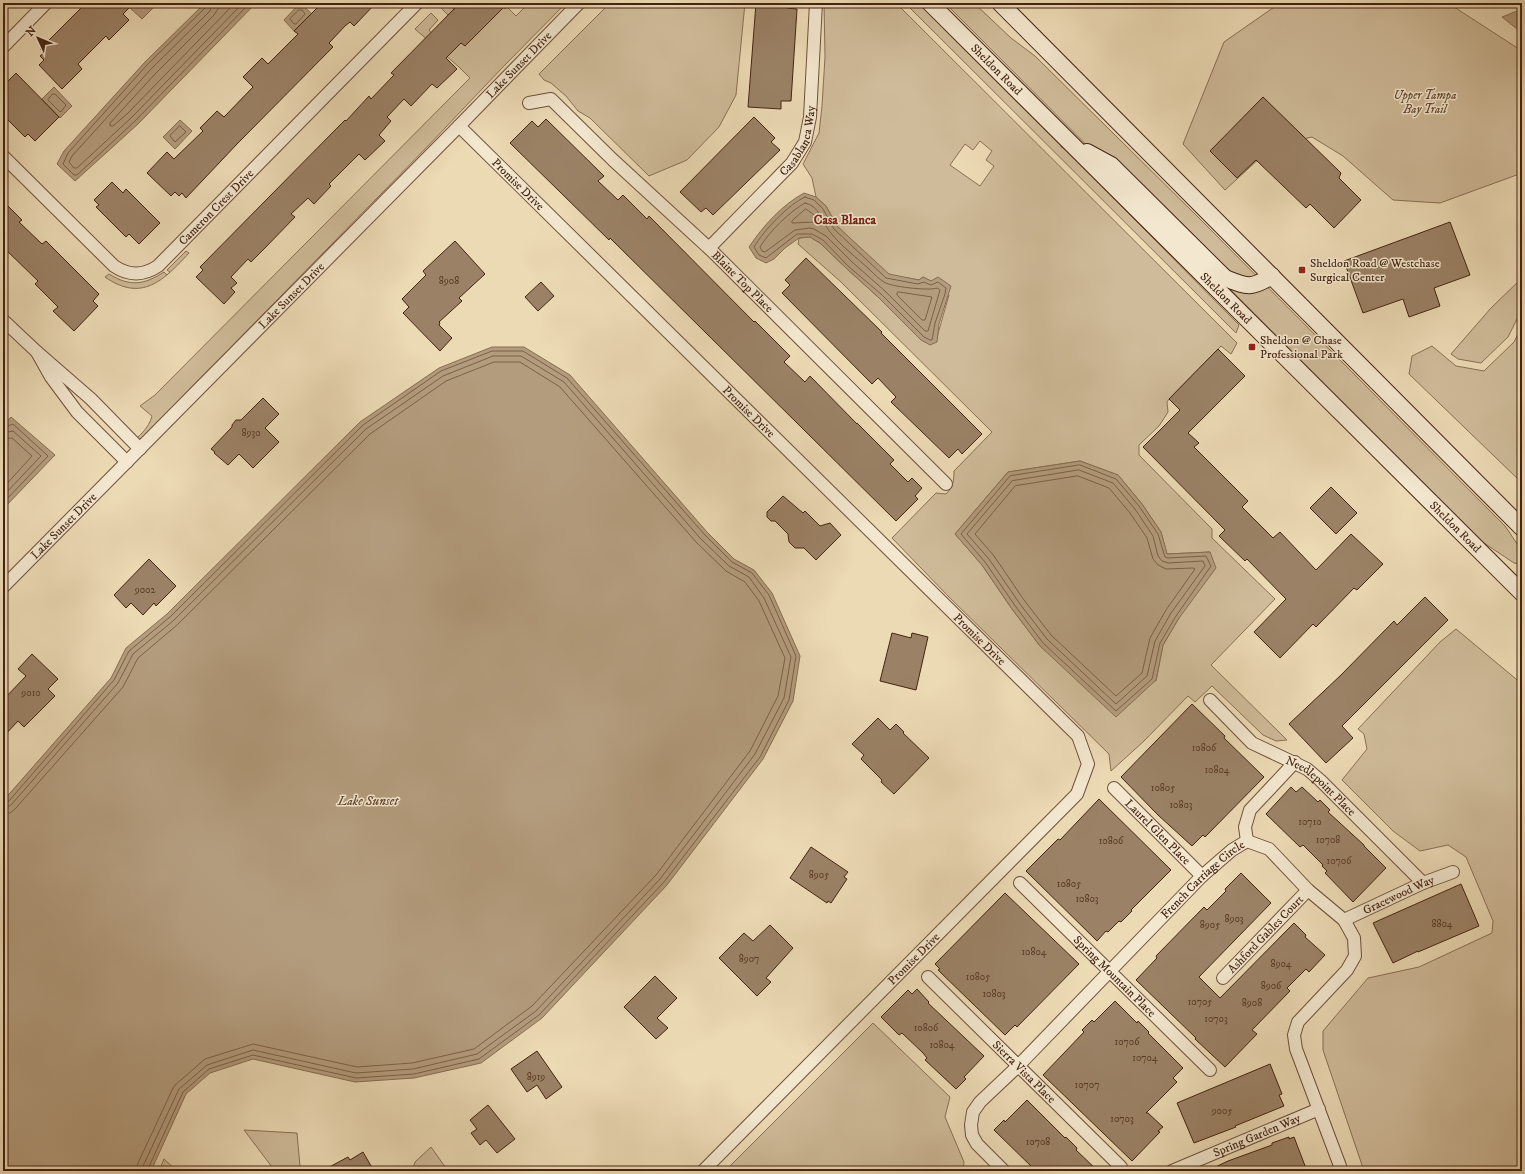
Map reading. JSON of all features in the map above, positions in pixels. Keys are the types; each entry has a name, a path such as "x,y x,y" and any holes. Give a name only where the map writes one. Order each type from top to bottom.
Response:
{"main road":[{"name":"Sheldon Road","path":"930,3 1522,593"},
{"path":"1000,3 1522,528"},
{"path":"1071,143 1111,165 1225,278 1246,286 1258,284 1272,276"}],"street":[{"path":"3,47 46,3"},
{"name":"Cameron Crest Drive","path":"3,156 120,271 135,274 151,271 158,266 417,3"},
{"name":"Lake Sunset Drive","path":"3,587 578,3"},
{"name":"Casablanca Way","path":"709,248 792,163 805,142 810,116 816,3"},
{"name":"Blaine Top Place","path":"529,103 551,99 610,158 709,248 946,484"},
{"name":"Promise Drive","path":"458,126 1078,736 1088,764 1077,794 703,1171"},
{"path":"3,320 91,399 140,449"},
{"path":"37,352 51,377 77,412 126,462"},
{"name":"Needlepoint Place","path":"1210,700 1252,743 1296,762 1308,769 1423,883"},
{"path":"1247,841 1245,826 1250,810 1296,762"},
{"name":"Laurel Glen Place","path":"1114,788 1202,876"},
{"name":"French Carriage Circle","path":"1004,1171 977,1144 972,1135 971,1125 973,1112 980,1102 1018,1066 1202,876 1232,850 1247,841 1269,849 1308,890 1344,920 1354,938 1355,956 1347,970 1298,1022 1294,1035 1296,1049 1340,1166 1340,1171"},
{"name":"Gracewood Way","path":"1344,920 1423,883 1453,872"},
{"name":"Spring Mountain Place","path":"1020,883 1210,1070"},
{"name":"Ashford Gables Court","path":"1223,978 1308,890"},
{"name":"Sierra Vista Place","path":"928,977 1121,1167"},
{"name":"Spring Garden Way","path":"1172,1171 1319,1109"}],"green space":[{"path":"441,3 448,3 454,9 453,10 498,3 505,9 507,7 516,16 529,3 566,3 132,448 129,444 143,432 149,424 152,416 140,406 155,395 470,78 415,29 431,13 438,20 429,30 433,35 448,15 438,5"},
{"path":"610,3 745,3 736,95 719,127 687,160 649,176 590,118 578,111 566,96 551,83 544,80 539,74"},
{"path":"824,3 896,3 1237,343 1231,354 1221,346 1169,399 1167,402 1168,412 1159,426 1139,445 1139,455 1212,529 1212,538 1275,599 1211,665 1287,740 1276,741 1263,735 1212,686 1195,702 1188,696 1144,741 1111,771 1109,754 948,596 892,538 936,493 946,494 953,484 954,471 992,432 841,282 798,244 799,238 810,237 820,243 878,297 937,337 949,295 931,281 923,277 919,280 889,275 837,226 826,206 816,197 812,178 803,164 819,133 825,57","holes":["980,141 992,151 986,160 994,166 980,186 950,165 965,144 973,150","1080,461 1118,475 1142,504 1161,532 1167,554 1210,552 1179,618 1163,645 1156,681 1040,646 1012,609 982,565 955,534 1008,472"]},
{"path":"905,3 919,3 1239,325 1236,333"},
{"path":"945,3 974,3 1011,38 1035,56 1199,218 1505,526 1522,551 1522,564 1514,563 1481,541"},
{"name":"Upper Tampa Bay Trail","path":"1280,3 1448,3 1522,51 1522,173 1440,203 1393,200 1343,156 1312,137 1273,146 1225,190 1183,144 1224,42"},
{"path":"186,251 189,253 180,263 169,273 170,272 167,270"},
{"path":"164,272 167,275 152,285 141,288 130,288 118,285 105,277 109,274 130,283 137,283 150,280"},
{"path":"1522,278 1522,309 1508,337 1481,363 1458,359 1451,354 1491,308"},
{"path":"1522,326 1522,483 1409,374 1412,356 1432,346 1456,366 1484,371 1514,342"},
{"path":"1456,629 1522,684 1522,1171 1364,1171 1323,1050 1323,1031 1368,978 1419,967 1492,933 1493,921 1466,857 1448,845 1420,851 1393,831 1342,780 1367,749 1364,734 1358,729 1440,642"},
{"path":"873,1023 950,1097 945,1117 964,1162 963,1171 725,1171"},
{"path":"244,1130 297,1133 300,1166 304,1171 275,1171"},
{"path":"431,1147 448,1171 412,1171 415,1162"},
{"path":"164,1159 177,1171 159,1171"}],"water":[{"path":"134,3 158,3 142,19 129,7"},
{"path":"205,3 256,3 138,124 75,181 57,164 64,151 145,62"},
{"path":"300,3 312,14 294,31 284,20"},
{"path":"1522,9 1522,33 1502,17"},
{"path":"54,87 72,106 60,118 42,99"},
{"path":"180,120 192,131 175,149 163,137"},
{"path":"804,193 816,197 826,206 837,226 889,274 919,280 923,277 931,281 938,277 951,286 939,324 937,342 930,345 921,340 878,297 820,243 810,237 799,238 785,248 774,259 766,263 756,258 749,247 754,239 781,210"},
{"name":"Lake Sunset","path":"492,347 524,347 570,375 707,532 734,559 754,570 772,593 800,656 793,701 763,759 667,885 542,1018 481,1063 414,1078 355,1082 253,1059 210,1073 186,1094 151,1171 3,1171 3,801 111,678 126,648 167,614 360,422 439,368"},
{"path":"11,417 55,455 3,509 3,426"},
{"path":"1080,461 1118,475 1142,504 1161,532 1167,554 1210,552 1216,568 1179,618 1163,645 1156,680 1116,717 1040,646 1012,609 982,565 955,534 1008,472"}],"building":[{"path":"86,3 134,3 123,14 129,20 109,40 106,36 78,64 82,69 62,89 39,65 44,60 40,56 44,53 40,49"},
{"path":"322,3 376,3 354,26 350,22 345,26 329,43 333,47 186,198 182,193 179,196 175,192 171,196 147,173 167,152 174,159 203,131 200,128 217,111 224,117 253,87 243,77 262,58 268,64 298,34 294,31"},
{"path":"460,3 508,3 465,46 461,43 446,58 457,69 437,88 432,84 411,106 404,99 387,117 391,121 379,135 385,141 365,160 359,154 329,184 331,186 314,204 308,198 291,214 295,217 263,250 251,262 248,259 231,277 237,283 231,288 235,292 224,304 196,277 203,270 200,267 345,120 346,121 369,96 371,99 394,75 391,73"},
{"path":"756,3 787,3 787,8 797,9 791,101 781,101 781,109 748,107"},
{"path":"16,73 59,117 35,141 28,134 25,137 3,115 3,86"},
{"path":"1263,97 1341,173 1339,178 1361,200 1334,228 1310,204 1306,208 1256,160 1237,178 1210,151"},
{"path":"754,117 775,138 771,142 780,150 713,215 706,208 701,212 680,192"},
{"path":"546,119 604,176 598,181 618,200 623,195 647,219 649,216 754,322 755,321 790,356 784,362 805,382 810,376 894,460 890,464 908,482 912,478 922,488 915,496 918,499 896,521 610,238 609,240 510,143 532,121 538,127"},
{"path":"112,182 123,193 126,189 160,223 139,244 129,234 126,237 96,207 99,205 94,200"},
{"path":"3,201 22,220 19,222 42,244 46,241 99,294 93,301 98,306 74,331 53,311 58,307 35,284 38,281 3,247"},
{"path":"1450,222 1470,275 1434,288 1440,306 1409,317 1403,299 1363,313 1344,261"},
{"path":"455,241 485,274 459,298 462,301 439,322 439,325 452,338 440,351 403,313 409,307 402,299 426,275 423,271"},
{"path":"806,258 882,332 881,333 982,434 962,454 958,449 949,458 891,402 896,397 878,378 872,384 782,293 790,285 785,280"},
{"path":"541,282 554,296 538,311 525,297"},
{"path":"1218,349 1245,376 1188,433 1199,443 1194,447 1248,501 1242,507 1273,538 1280,532 1316,570 1351,534 1383,564 1357,590 1354,588 1316,627 1313,624 1280,658 1254,632 1286,599 1247,559 1245,561 1219,536 1225,530 1143,447 1180,410 1169,399"},
{"path":"263,398 279,414 265,428 279,442 253,468 239,454 228,465 211,449 232,427 236,420 241,420"},
{"path":"1331,487 1357,513 1336,534 1310,508"},
{"path":"783,496 803,513 805,511 820,526 830,523 841,535 816,560 804,548 795,548 789,542 788,534 775,521 771,521 767,517 767,512"},
{"path":"149,559 176,586 156,606 154,603 143,615 131,603 126,608 114,595"},
{"path":"1425,597 1448,620 1342,726 1353,738 1326,763 1289,724 1341,675 1394,621 1397,625"},
{"path":"892,633 911,638 912,633 928,637 916,690 880,681"},
{"path":"32,654 58,679 48,689 55,696 24,727 18,721 3,737 3,700 26,676 18,669"},
{"path":"1192,704 1264,777 1205,837 1203,835 1192,846 1158,815 1121,777"},
{"path":"878,718 890,730 896,724 904,732 903,733 929,758 894,794 881,782 882,780 861,759 864,755 852,744"},
{"path":"1291,787 1296,792 1302,787 1318,802 1320,800 1330,810 1328,812 1364,845 1386,868 1353,902 1325,873 1327,871 1322,866 1323,865 1303,845 1300,847 1266,814"},
{"path":"1099,799 1171,870 1121,922 1119,921 1108,932 1106,931 1097,941 1026,871 1058,839 1060,840"},
{"path":"811,847 848,872 844,877 847,879 831,903 828,901 827,903 790,878"},
{"path":"1241,873 1271,903 1199,977 1220,998 1294,923 1306,935 1305,937 1325,955 1309,972 1306,969 1287,988 1290,991 1252,1030 1257,1034 1225,1067 1136,980 1157,958 1156,956 1204,907 1207,910"},
{"path":"1461,884 1479,926 1393,963 1373,923"},
{"path":"1005,893 1079,964 1017,1027 1015,1025 1005,1035 938,970 940,969 935,964"},
{"path":"770,925 793,948 766,978 771,982 757,996 719,958 744,933 753,941"},
{"path":"655,976 677,998 657,1018 668,1028 656,1039 624,1007"},
{"path":"917,989 929,1002 928,1003 984,1056 964,1077 966,1079 956,1089 925,1060 927,1058 923,1053 902,1033 899,1035 881,1017 908,990 912,994"},
{"path":"1115,1001 1137,1023 1138,1021 1183,1068 1173,1078 1177,1082 1146,1113 1148,1113 1163,1127 1132,1161 1043,1075 1084,1032 1082,1030 1092,1020 1094,1022"},
{"path":"537,1051 562,1087 546,1099 537,1085 527,1092 511,1069"},
{"path":"1270,1064 1282,1094 1279,1095 1284,1106 1194,1143 1177,1103"},
{"path":"1027,1100 1077,1148 1076,1150 1098,1171 1036,1171 994,1130 1004,1120 1005,1122"},
{"path":"488,1105 515,1139 497,1153 486,1140 480,1145 471,1133 477,1129 470,1120"},
{"path":"1289,1137 1289,1139 1294,1137 1307,1171 1207,1171 1228,1161 1272,1145 1272,1143"},
{"path":"363,1152 374,1171 322,1171 348,1157 350,1160"}],"place":[{"name":"Sheldon Road @ Westchase Surgical Center","path":"1302,270"},
{"name":"Sheldon @ Chase Professional Park","path":"1252,347"}],"district":[{"name":"Casa Blanca","path":"845,220"}]}
